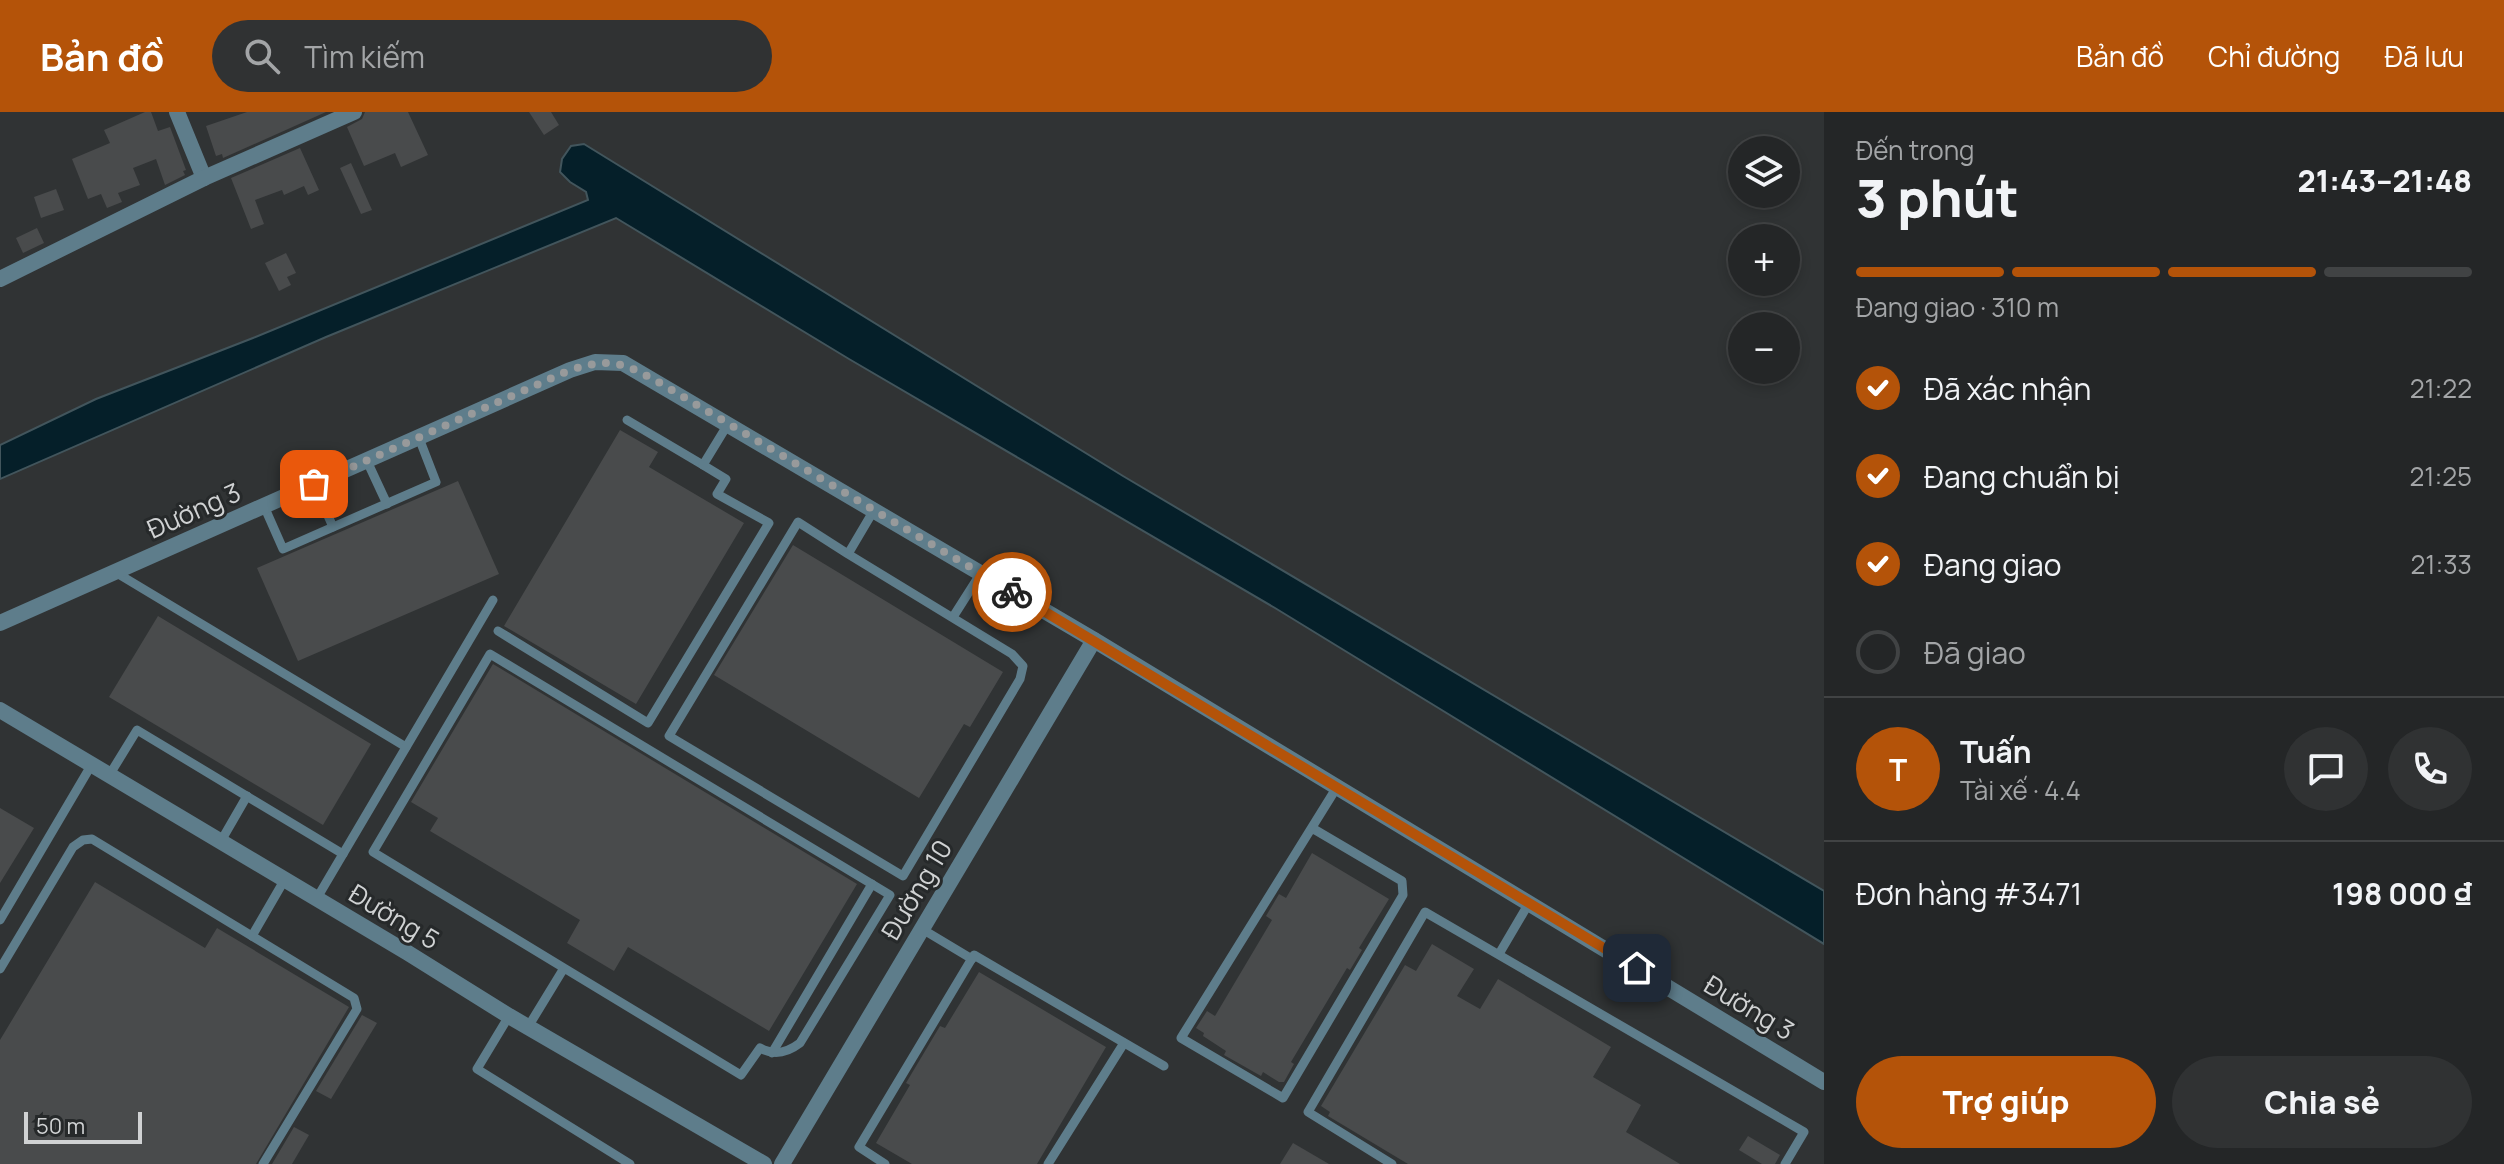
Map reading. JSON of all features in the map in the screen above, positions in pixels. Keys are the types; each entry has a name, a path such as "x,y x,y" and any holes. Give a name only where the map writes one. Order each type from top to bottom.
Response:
{"street":[{"path":"177,112 204,178"},
{"path":"0,279 204,178 354,112"},
{"name":"Đường 3","path":"0,623 570,370 595,362 623,363 1094,640 1824,1082"},
{"name":"Đường 10","path":"782,1164 1094,640"},
{"name":"Đường 5","path":"0,710 509,1016 764,1164"}],"lane":[{"path":"498,631 648,723 769,523 717,494 726,479 627,420"},
{"path":"703,465 728,424"},
{"path":"264,506 283,549 387,504 436,482 419,438"},
{"path":"367,461 387,504"},
{"path":"314,484 333,527"},
{"path":"848,554 874,510"},
{"path":"798,522 848,554 1021,660 1023,672 903,876 669,736 798,522"},
{"path":"115,572 406,747"},
{"path":"953,617 981,573"},
{"path":"317,898 493,600"},
{"path":"490,654 872,884 890,895 800,1043 792,1050 772,1053 760,1048 741,1075 373,852 490,654"},
{"path":"110,774 137,730 343,854"},
{"path":"0,920 92,764"},
{"path":"1312,828 1402,881 1404,887 1403,895 1283,1098 1181,1038 1337,787"},
{"path":"221,841 247,796"},
{"path":"0,969 73,847 83,840 92,839 354,998 357,1009 263,1164"},
{"path":"252,936 285,879"},
{"path":"772,1053 872,884"},
{"path":"1499,954 1529,903"},
{"path":"1392,1164 1308,1112 1425,912 1804,1132 1785,1164"},
{"path":"922,929 972,959"},
{"path":"885,1164 859,1147 974,955 1164,1066"},
{"path":"528,1027 564,968"},
{"path":"821,971 838,981"},
{"path":"509,1016 477,1069 630,1164"},
{"path":"1048,1164 1124,1043"}],"water":[{"path":"584,144 1123,476 1824,891 1824,944 1275,608 849,359 616,218 326,337 0,479 0,445 96,399 588,200 586,192 560,172 562,159 571,146"}],"building":[{"path":"151,112 158,131 170,127 186,170 183,171 185,175 165,185 156,159 133,168 140,185 118,193 122,202 107,208 101,194 88,199 72,159 110,143 104,130"},
{"path":"247,112 326,112 223,158 222,154 216,156 206,126"},
{"path":"365,112 408,112 428,155 401,167 395,153 364,166 347,127 362,119"},
{"path":"529,112 551,112 559,125 544,135"},
{"path":"300,148 319,190 308,195 304,186 284,195 282,190 255,200 264,224 251,229 231,178"},
{"path":"351,163 372,210 361,214 340,168"},
{"path":"56,189 64,210 41,218 34,197"},
{"path":"37,228 44,243 23,253 16,238"},
{"path":"286,253 296,273 287,277 291,285 279,291 265,263"},
{"path":"620,430 658,452 649,467 744,523 636,704 504,626"},
{"path":"458,481 499,574 298,661 257,568"},
{"path":"793,545 1003,672 970,727 964,724 919,798 714,675"},
{"path":"158,616 371,744 323,825 109,697"},
{"path":"493,664 857,884 769,1031 628,947 614,971 567,943 580,920 430,831 438,818 411,802"},
{"path":"0,808 34,828 0,883"},
{"path":"1312,853 1389,899 1359,948 1362,950 1350,970 1347,968 1291,1062 1294,1064 1284,1082 1279,1082 1263,1072 1261,1076 1224,1055 1226,1051 1196,1028 1207,1011 1215,1016 1272,920 1266,916 1279,894 1286,898"},
{"path":"95,882 205,948 217,928 349,1007 256,1164 0,1164 0,1040"},
{"path":"1432,944 1474,969 1457,996 1480,1009 1498,979 1611,1047 1593,1077 1641,1105 1626,1132 1680,1164 1408,1164 1328,1116 1330,1112 1321,1106 1405,965 1416,971"},
{"path":"979,972 1106,1047 1037,1164 912,1164 876,1143 910,1085 906,1083 940,1026 945,1028"},
{"path":"362,1015 377,1023 331,1099 316,1091"},
{"path":"294,1127 309,1135 292,1164 272,1164"},
{"path":"1748,1136 1780,1155 1775,1164 1762,1164 1739,1150"},
{"path":"1293,1143 1329,1164 1280,1164"}],"way so far":[{"path":"314,484 570,370 595,362 611,361 623,363 660,383 1012,592"}],"route":[{"path":"1012,592 1637,968"}]}
